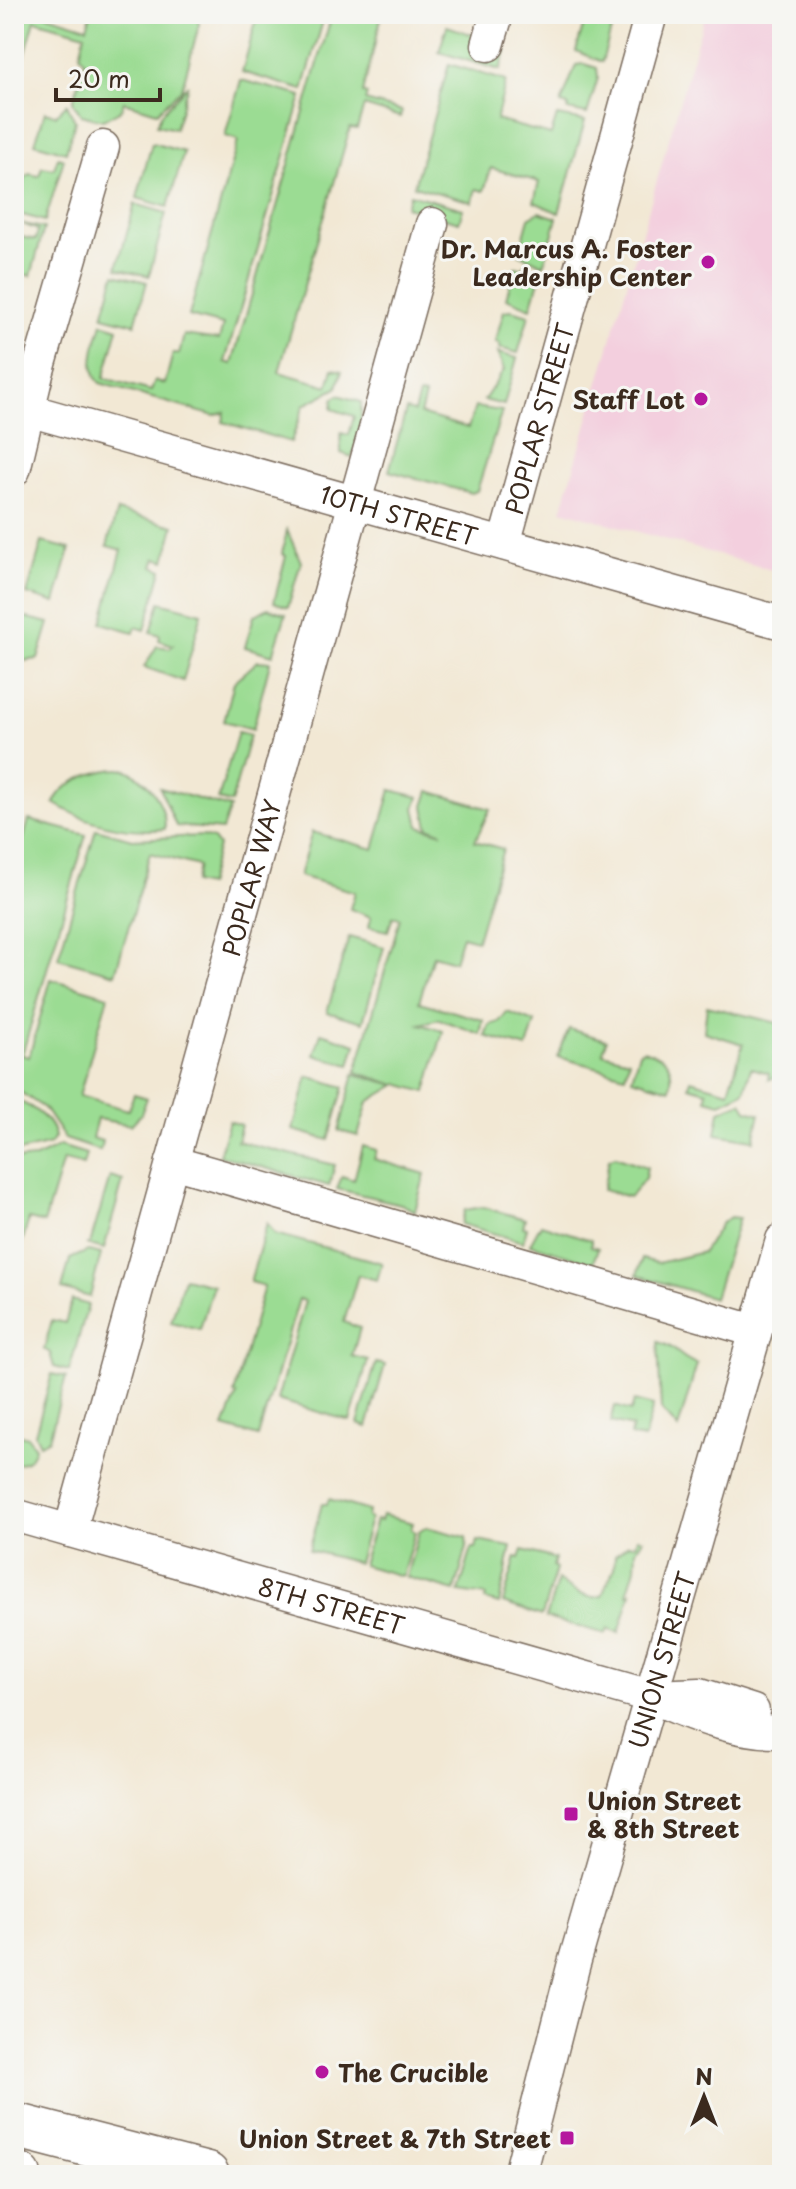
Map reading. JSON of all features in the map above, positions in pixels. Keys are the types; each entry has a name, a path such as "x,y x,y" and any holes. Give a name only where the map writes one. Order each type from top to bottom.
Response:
{"main road":[{"path":"14,2125 207,2175"}],"street":[{"path":"488,45 497,14"},
{"name":"POPLAR STREET","path":"504,544 651,14"},
{"path":"14,470 21,408 103,147"},
{"name":"POPLAR WAY","path":"70,1531 432,224"},
{"name":"10TH STREET","path":"21,408 782,623"},
{"path":"172,1162 755,1331"},
{"name":"UNION STREET","path":"520,2175 573,1967 782,1240"},
{"name":"8TH STREET","path":"14,1515 650,1696 700,1694 763,1714 782,1731"}],"shaded area":[{"name":"Dr. Marcus A. Foster Leadership Center","path":"705,14 782,14 782,573 562,510"}],"green space":[{"path":"14,14 45,14 87,27 91,14 197,14 199,25 182,88 157,112 124,102 121,110 103,120 81,115 73,102 85,62 80,54 85,34 35,20 19,76 14,75"},
{"path":"258,14 325,14 303,90 242,72"},
{"path":"332,14 382,14 363,93 367,94 365,101 402,111 400,117 364,106 357,129 350,128 279,372 328,386 333,369 342,371 337,388 304,405 291,442 223,422 225,412 214,416 100,383 93,363 102,323 118,328 104,378 151,391 155,381 165,384 173,353 179,354 184,335 219,340 223,325 189,316 238,140 225,136 241,80 302,96 225,362 232,364"},
{"path":"585,20 613,23 602,62 576,51"},
{"path":"447,26 479,37 480,43 506,51 500,70 439,52"},
{"path":"449,64 506,81 496,120 551,135 557,116 585,121 559,213 534,202 539,182 491,168 484,191 476,189 472,202 414,186"},
{"path":"576,65 597,68 598,78 587,114 568,110 569,106 561,104"},
{"path":"188,84 175,129 157,125 161,114"},
{"path":"67,104 75,121 66,152 35,143 45,112 56,115"},
{"path":"152,143 184,152 168,207 137,198"},
{"path":"58,157 64,159 45,221 15,213 25,178 29,174 39,176 42,167 54,169"},
{"path":"410,194 463,209 459,222 406,207"},
{"path":"135,204 166,213 149,276 117,268"},
{"path":"539,212 557,218 544,265 519,254 529,218"},
{"path":"23,224 44,228 31,276 23,274 17,265 14,267 14,245 19,246 21,237 36,240 38,230"},
{"path":"524,265 542,270 531,308 506,298 515,267 522,268"},
{"path":"115,274 147,282 135,324 103,316"},
{"path":"504,311 529,315 518,353 499,348 500,344 495,342"},
{"path":"498,353 517,358 504,405 484,400 504,370"},
{"path":"338,395 361,402 361,426 352,457 341,453 341,433 349,435 354,416 332,409 333,399"},
{"path":"419,395 425,396 420,414 468,428 475,407 502,411 477,491 471,493 389,471 406,410 414,412"},
{"path":"117,511 174,526 165,561 156,558 153,566 162,570 145,630 136,627 134,632 102,623 122,550 107,546"},
{"path":"287,530 301,562 288,607 274,602 286,556 282,554"},
{"path":"42,542 70,549 55,603 27,594"},
{"path":"160,602 202,613 183,681 144,667 157,646 170,648 173,645 159,640 160,635 151,632"},
{"path":"268,608 286,614 273,655 245,647 254,616"},
{"path":"20,616 49,623 38,659 14,662 14,638"},
{"path":"258,661 270,662 253,729 224,721 234,682"},
{"path":"238,732 250,735 231,803 218,800"},
{"path":"125,769 141,779 154,793 162,810 165,829 136,830 94,822 54,803 66,788 84,777"},
{"path":"160,788 230,808 222,830 176,826"},
{"path":"391,790 419,797 415,808 419,826 443,833 428,827 424,806 429,791 490,809 475,841 503,849 477,940 462,936 454,961 433,955 419,1002 483,1020 480,1034 439,1019 420,1024 443,1031 426,1092 398,1084 368,1102 358,1136 339,1131 354,1074 396,1085 356,1072 400,918 393,916 388,931 369,927 371,917 350,909 355,892 299,876 312,832 374,849"},
{"path":"29,820 86,835 22,1055 29,1057 51,979 108,996 79,1096 128,1110 134,1094 147,1098 141,1114 131,1125 97,1119 92,1138 102,1141 100,1151 65,1139 44,1108 14,1088 17,989 14,987 14,872"},
{"path":"96,829 132,839 203,836 213,839 218,846 207,886 194,883 198,866 150,853 115,974 58,958"},
{"path":"349,937 384,947 363,1022 327,1012"},
{"path":"707,1006 782,1024 782,1053 775,1077 768,1080 769,1073 751,1068 744,1092 721,1103 706,1099 707,1091 689,1086 691,1080 729,1091 743,1044 704,1032"},
{"path":"507,1012 535,1022 527,1048 485,1036 489,1025 499,1022"},
{"path":"569,1029 606,1040 603,1053 629,1060 625,1075 558,1057"},
{"path":"321,1033 356,1044 350,1065 314,1055"},
{"path":"643,1050 667,1062 671,1073 670,1089 632,1078 639,1052"},
{"path":"308,1076 344,1087 329,1140 293,1130"},
{"path":"17,1101 36,1110 46,1120 55,1137 51,1144 14,1153 14,1106"},
{"path":"742,1102 747,1110 760,1114 754,1140 716,1134 720,1111"},
{"path":"229,1121 241,1125 237,1141 335,1165 329,1186 219,1155"},
{"path":"60,1146 86,1154 83,1165 63,1160 44,1223 29,1219 14,1270 14,1160 36,1158"},
{"path":"363,1146 377,1150 374,1159 425,1174 415,1211 401,1204 337,1189 342,1176 354,1180"},
{"path":"615,1156 647,1167 645,1178 630,1197 603,1190 609,1159"},
{"path":"110,1177 123,1181 104,1249 86,1244 90,1244"},
{"path":"483,1207 525,1219 523,1227 527,1228 523,1242 461,1224 465,1210"},
{"path":"730,1217 739,1218 714,1298 637,1275 642,1259 658,1263 703,1252 721,1224"},
{"path":"267,1223 275,1234 382,1263 377,1280 358,1275 344,1322 360,1328 352,1356 368,1360 350,1421 277,1400 305,1301 299,1299 258,1437 224,1427 237,1395 234,1394 264,1286 250,1282"},
{"path":"541,1224 591,1240 591,1246 598,1248 593,1263 530,1244"},
{"path":"88,1251 101,1254 90,1297 62,1289 70,1259"},
{"path":"184,1278 213,1285 200,1329 171,1322"},
{"path":"72,1300 88,1305 69,1371 54,1367 50,1353 44,1349 52,1320 65,1323"},
{"path":"658,1342 697,1364 678,1429 661,1409"},
{"path":"376,1363 385,1365 367,1427 358,1424"},
{"path":"52,1374 66,1377 49,1439 40,1444 35,1434"},
{"path":"634,1401 653,1406 644,1439 630,1436 632,1427 611,1422 615,1406 631,1411"},
{"path":"14,1433 28,1437 35,1447 28,1460 22,1463 14,1464"},
{"path":"329,1499 368,1511 367,1517 370,1519 358,1563 309,1550 322,1504 327,1504"},
{"path":"382,1515 413,1523 411,1529 415,1532 402,1576 362,1565 376,1520 380,1521"},
{"path":"426,1527 466,1537 467,1547 455,1591 406,1577 419,1532"},
{"path":"637,1538 643,1539 636,1550 635,1568 627,1594 631,1593 619,1633 608,1629 606,1634 546,1618 558,1580 585,1596 602,1596 614,1569 615,1555 628,1544 635,1545"},
{"path":"478,1541 511,1547 499,1604 485,1600 486,1596 459,1592 472,1548 476,1548"},
{"path":"523,1550 555,1559 553,1567 556,1569 542,1616 503,1603 516,1557 520,1558"}],"place":[{"name":"Dr. Marcus A. Foster Leadership Center","path":"708,262"},
{"name":"Staff Lot","path":"701,399"},
{"name":"Union Street & 8th Street","path":"571,1814"},
{"name":"The Crucible","path":"322,2072"},
{"name":"Union Street & 7th Street","path":"567,2138"}]}
